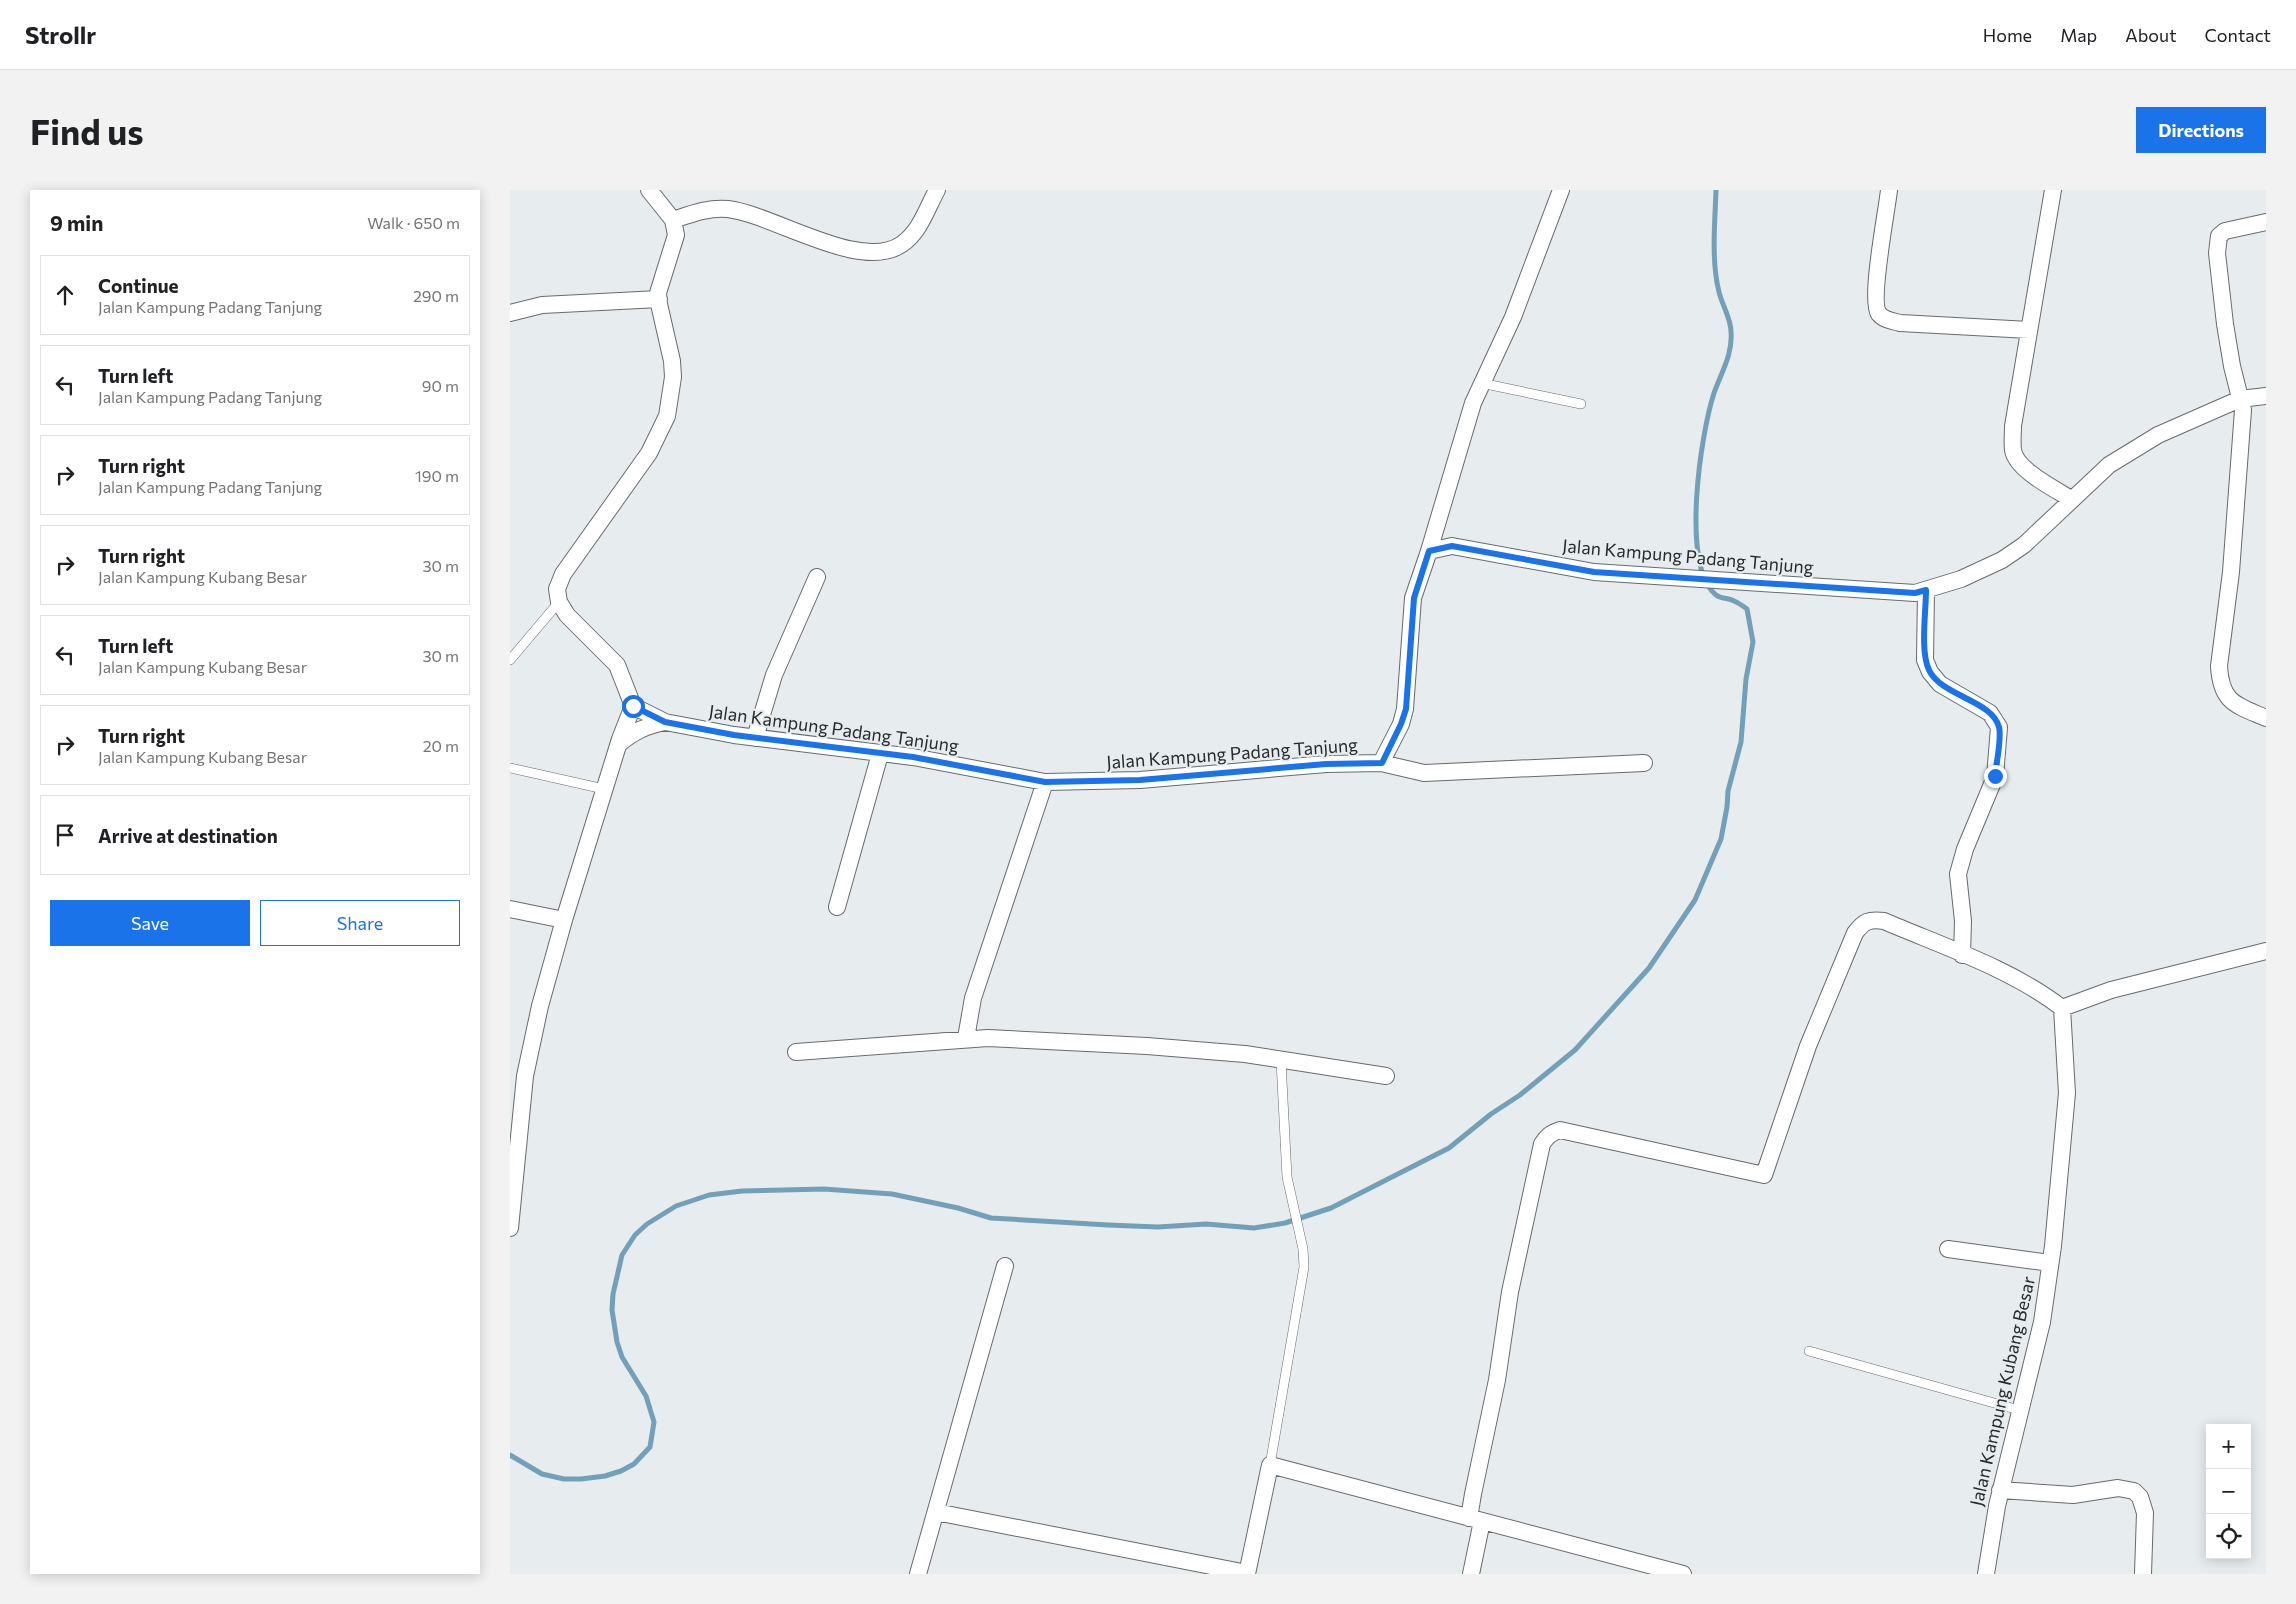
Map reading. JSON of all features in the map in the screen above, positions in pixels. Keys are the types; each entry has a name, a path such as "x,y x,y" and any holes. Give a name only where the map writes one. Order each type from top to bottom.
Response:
{"street":[{"path":"510,1228 527,1066 540,1006 604,789 633,706 617,665 566,615 559,602 557,589 563,574 648,453 667,416 673,377 672,361 658,293 676,235 673,220 649,190"},
{"path":"673,220 707,209 731,210 848,249 879,254 895,249 916,232 937,190"},
{"path":"1429,551 1473,403 1513,317 1561,190"},
{"path":"1889,190 1876,281 1878,313 1885,318 1900,323 2029,330"},
{"path":"2053,190 2014,426 2013,451 2026,470 2071,499"},
{"path":"2266,222 2225,231 2219,236 2217,243 2225,324 2243,410 2231,572 2219,666 2220,680 2225,695 2231,700 2266,718"},
{"path":"510,313 542,305 659,299"},
{"name":"Jalan Kampung Padang Tanjung","path":"633,706 665,722 755,738 913,757 1045,782 1140,780 1326,764 1382,763 1401,724 1406,709 1414,598 1429,551 1452,546 1594,572 1905,592 1926,590 1961,579 2002,560 2024,545 2109,465 2158,435 2240,399 2266,396"},
{"path":"755,738 774,675 817,577"},
{"path":"1926,590 1925,660 1930,672 1940,684 1990,713 1999,727 1995,776 1965,849 1958,874 1963,921 1962,955"},
{"path":"618,745 633,732 646,726 665,722"},
{"path":"837,907 880,754"},
{"path":"1382,763 1424,773 1644,764"},
{"path":"966,1038 972,998 1045,782"},
{"path":"510,908 564,920"},
{"path":"1471,1574 1475,1520 1472,1494 1497,1380 1510,1292 1542,1144 1552,1133 1560,1130 1764,1175 1808,1046 1855,934 1862,923 1872,919 1884,921 2025,984 2043,993 2062,1008 2126,985 2266,951"},
{"name":"Jalan Kampung Kubang Besar","path":"1986,1574 2000,1490 2042,1322 2050,1263 2067,1093 2062,1008"},
{"path":"796,1052 966,1038 1147,1046 1246,1054 1386,1076"},
{"path":"1948,1249 2050,1263"},
{"path":"918,1574 1005,1266"},
{"path":"936,1512 1247,1574 1270,1465 1475,1520 1618,1555 1683,1574"},
{"path":"2000,1490 2073,1494 2118,1488 2134,1492 2140,1497 2145,1513 2144,1574"}],"lane":[{"path":"1481,383 1581,404"},
{"path":"510,660 559,602"},
{"path":"510,768 604,789"},
{"path":"1270,1465 1304,1267 1304,1249 1287,1177 1281,1061"},
{"path":"1809,1350 2019,1410"}],"waterway":[{"path":"510,1455 542,1474 564,1479 581,1479 605,1476 621,1471 634,1464 650,1447 654,1422 646,1396 622,1357 617,1342 612,1310 613,1294 622,1255 635,1235 647,1224 676,1206 709,1195 742,1191 824,1189 892,1194 958,1208 991,1218 1158,1227 1206,1224 1254,1228 1285,1223 1331,1208 1449,1148 1491,1114 1520,1095 1575,1050 1649,968 1695,900 1721,839 1728,791 1741,742 1746,679 1753,642 1747,609 1732,600 1716,595 1705,580 1699,557 1696,529 1699,467 1704,437 1714,393 1726,363 1731,340 1730,322 1719,292 1715,267 1716,190"}],"route":[{"path":"633,706 665,722 734,735 913,757 1045,782 1140,780 1326,764 1382,763 1394,740 1406,709 1416,585 1429,551 1452,546 1594,572 1876,591 1915,593 1926,590 1925,660 1930,672 1940,684 1990,713 1999,727 1995,776"}]}
